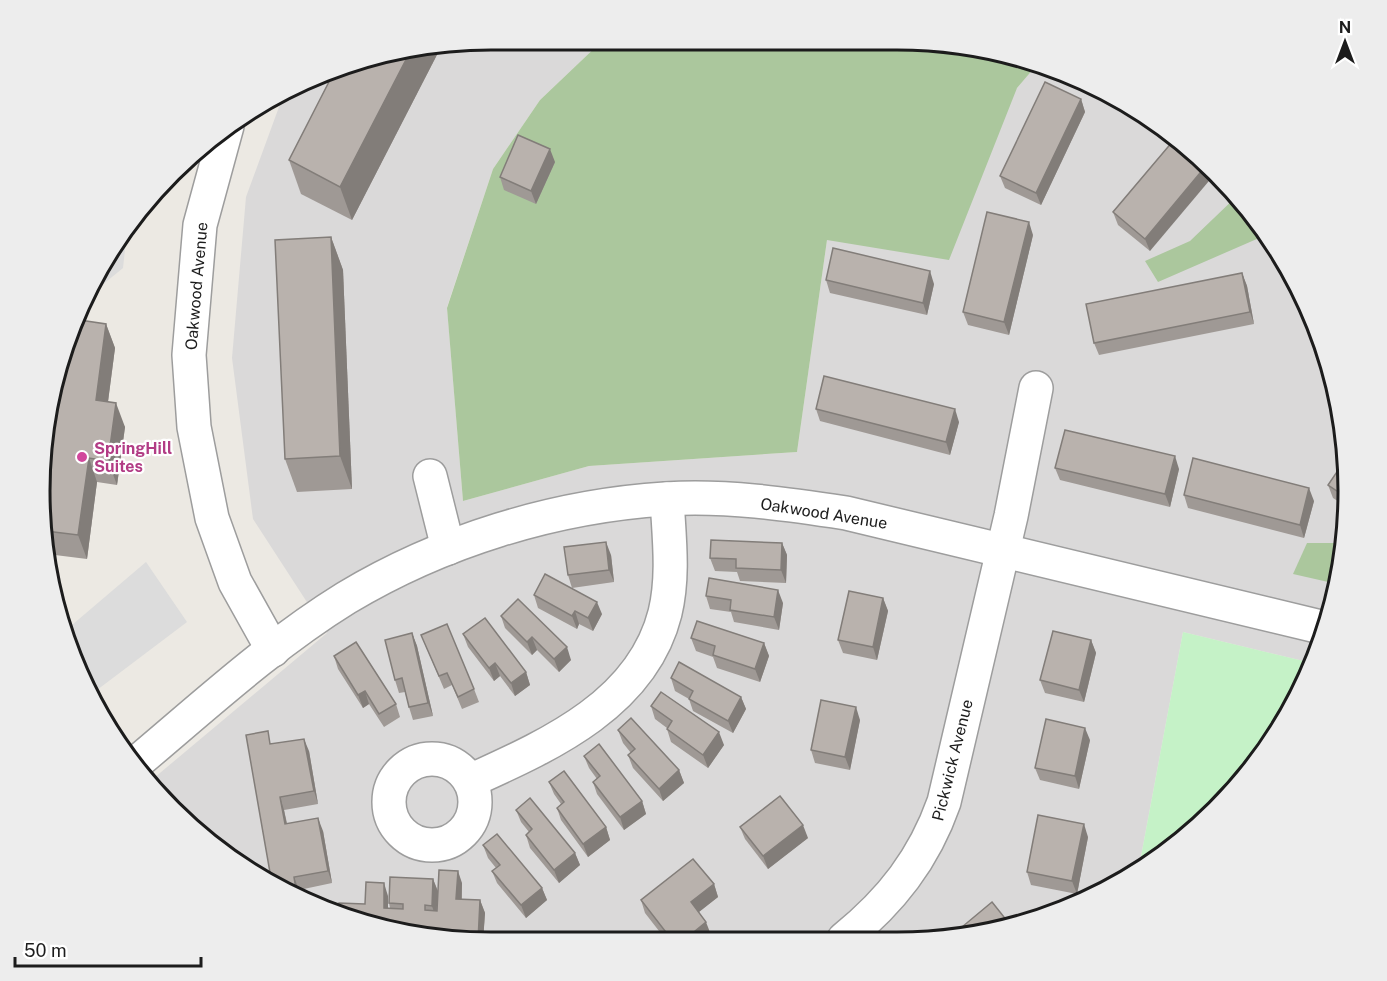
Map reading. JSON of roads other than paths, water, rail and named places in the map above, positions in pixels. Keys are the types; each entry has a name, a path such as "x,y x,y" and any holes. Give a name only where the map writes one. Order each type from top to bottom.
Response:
{"street":[{"name":"Oakwood Avenue","path":"223,140 200,225 197,248 189,355 194,427 212,518 235,582 273,650"},
{"name":"Pickwick Avenue","path":"864,932 919,859 944,802 1002,550 1036,388"},
{"path":"430,476 448,548"},
{"name":"Oakwood Avenue","path":"141,759 273,650 346,599 414,561 529,522 595,507 667,499 779,503 846,513 1316,625"},
{"path":"470,781 549,743 588,719 623,690 649,652 665,614 670,566 667,499"}],"place":[{"name":"SpringHill Suites","path":"82,457"}]}
